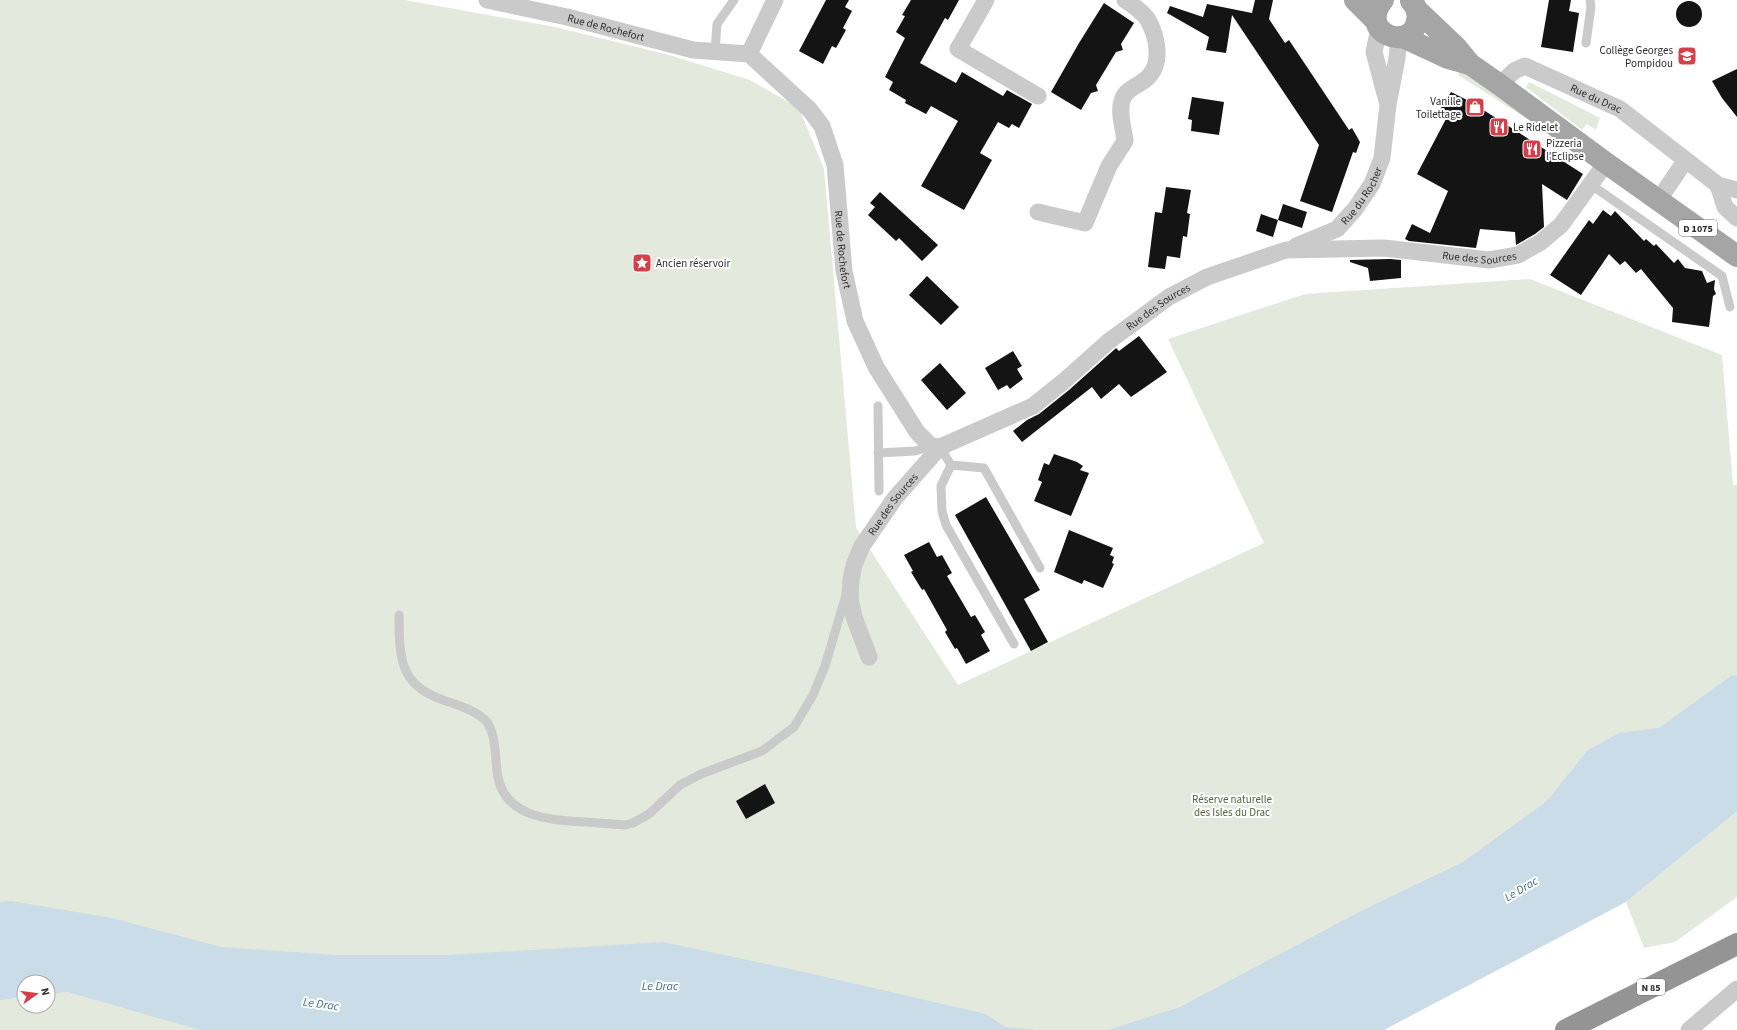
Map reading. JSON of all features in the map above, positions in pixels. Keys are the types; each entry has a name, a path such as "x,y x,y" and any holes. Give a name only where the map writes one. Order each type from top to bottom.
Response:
{"highway":[{"name":"N 85","path":"1566,1030 1737,944"}],"main road":[{"path":"1355,0 1389,36 1401,37 1409,34 1417,23 1413,5"},
{"path":"1377,24 1375,14 1378,6 1383,0"},
{"name":"D 1075","path":"1413,5 1456,47 1470,64 1658,201 1737,256"},
{"name":"D 1075","path":"1401,37 1448,58 1470,64"}],"street":[{"name":"Rue de Rochefort","path":"487,0 567,17 692,50 749,54 809,110 822,126 835,165 844,271 855,321 876,367 917,432 935,446"},
{"path":"749,54 775,0"},
{"path":"986,0 958,49 1038,96"},
{"path":"1038,212 1085,223 1109,166 1125,141 1121,112 1122,102 1126,92 1142,84 1151,75 1156,64 1157,49 1154,35 1147,20 1137,8 1125,0"},
{"name":"Rue du Rocher","path":"1377,24 1374,52 1388,105"},
{"name":"Rue du Rocher","path":"1286,250 1337,229 1355,209 1372,184 1382,158 1388,105 1401,37"},
{"name":"Rue du Drac","path":"1500,85 1514,71 1526,66 1620,109 1685,161 1718,185 1737,190"},
{"path":"1658,201 1685,161"},
{"name":"Rue des Sources","path":"869,657 854,617 850,599 851,579 854,566 862,546 877,523 935,446 1033,406 1063,382 1109,341 1170,297 1207,277 1286,250 1384,248 1489,260 1518,255 1541,242 1561,225 1606,163"},
{"path":"1718,185 1725,207 1737,218"},
{"path":"1689,1030 1737,989"}],"lane":[{"path":"715,51 717,24 734,0"},
{"path":"1586,43 1591,7 1590,0"},
{"path":"1590,184 1722,276 1730,306"},
{"path":"878,406 879,492"},
{"path":"878,453 915,451 935,446 951,465 984,468 1040,568"},
{"path":"951,465 941,486 942,511 946,525 1014,644"},
{"path":"399,615 399,642 409,678 418,688 434,698 474,712 486,722 492,734 497,776 502,792 509,800 528,814 554,820 625,825 649,814 680,785 701,774 762,751 794,727 813,695 825,666 851,579"}],"green space":[{"name":"Réserve naturelle des Isles du Drac","path":"0,0 405,0 555,27 669,55 750,80 799,108 824,169 856,528 958,685 1264,543 1168,339 1305,294 1530,279 1722,355 1733,485 1737,485 1737,897 1675,942 1644,948 1626,902 1699,842 1285,1030 0,1030"},
{"path":"1462,69 1537,122 1535,124 1458,75"},
{"path":"1529,82 1600,118 1596,130 1587,124 1582,130 1526,87"}],"water":[{"name":"Le Drac","path":"1737,675 1737,811 1626,902 1384,1030 1108,1030 1180,1007 1363,910 1463,862 1547,801 1587,751 1619,733 1659,728 1731,676"},
{"name":"Le Drac","path":"11,901 112,918 221,947 335,955 449,955 663,942 804,972 986,1014 1005,1027 1038,1030 200,1030 68,992 56,993 56,974 16,974 16,998 0,1000 0,902"}],"building":[{"path":"826,0 849,0 845,7 852,11 843,28 846,30 836,48 832,46 823,64 799,51"},
{"path":"911,0 959,0 948,20 945,18 920,63 956,83 962,72 1003,96 1007,90 1032,104 1019,128 1012,124 1009,128 998,122 980,153 992,160 964,210 921,186 958,121 931,106 926,114 905,103 906,100 889,90 893,82 885,77 905,38 896,32 905,16 902,15"},
{"path":"1255,0 1273,0 1269,19 1285,43 1289,40 1349,130 1352,128 1360,142 1356,153 1353,152 1332,212 1300,201 1319,145 1232,15 1226,53 1206,50 1209,37 1167,13 1170,6 1203,17 1207,4 1252,13"},
{"path":"1549,0 1571,0 1569,11 1579,13 1573,52 1541,47"},
{"path":"1689,1 1698,5 1702,14 1698,23 1689,27 1680,23 1676,14 1680,5"},
{"path":"1104,3 1134,23 1121,44 1123,50 1116,52 1096,85 1098,91 1091,93 1081,110 1051,92"},
{"path":"1737,69 1737,117 1722,98 1712,81"},
{"path":"1451,92 1471,102 1583,174 1567,200 1542,184 1544,227 1516,245 1515,232 1480,229 1476,248 1409,241 1405,239 1412,224 1430,233 1448,191 1417,174 1447,117 1436,116"},
{"path":"1192,97 1224,102 1219,135 1191,131 1192,120 1188,119"},
{"path":"1166,187 1191,190 1187,213 1190,214 1187,237 1183,236 1180,258 1167,256 1165,269 1148,267 1155,212 1162,213"},
{"path":"880,192 938,245 922,261 899,238 896,241 868,215 875,207 870,203"},
{"path":"1283,204 1307,212 1302,228 1278,220"},
{"path":"1603,210 1611,216 1615,211 1644,241 1646,239 1654,246 1656,244 1674,263 1678,259 1685,268 1702,271 1707,283 1715,280 1714,289 1716,294 1713,296 1709,327 1672,322 1673,308 1641,269 1636,273 1625,261 1620,265 1609,254 1581,295 1550,275 1589,220 1593,224"},
{"path":"1261,214 1278,220 1273,237 1256,231"},
{"path":"1350,260 1401,260 1401,278 1370,281 1368,268 1350,262"},
{"path":"927,276 959,307 941,325 909,295"},
{"path":"1139,336 1167,372 1131,397 1119,384 1101,399 1092,387 1022,442 1013,431 1027,420 1039,414 1069,390 1116,348 1119,351"},
{"path":"1013,351 1022,366 1017,369 1023,379 1010,389 1007,385 998,390 985,368"},
{"path":"940,363 966,393 947,410 921,380"},
{"path":"1054,454 1077,462 1083,466 1080,470 1089,473 1071,516 1034,501 1042,482 1038,480 1044,463 1049,465"},
{"path":"986,497 1040,590 1024,599 1048,642 1031,651 955,515"},
{"path":"1069,530 1113,548 1110,555 1114,557 1112,563 1114,564 1103,588 1084,580 1082,584 1054,572"},
{"path":"929,542 937,557 942,555 952,573 947,576 971,617 975,615 985,632 981,635 990,651 966,664 957,648 955,649 945,632 947,630 924,589 922,590 911,572 913,571 904,555"},
{"path":"765,784 775,803 746,819 736,801"}],"place":[{"name":"Collège Georges Pompidou","path":"1687,56"},
{"name":"Vanille Toilettage","path":"1475,107"},
{"name":"Le Ridelet","path":"1499,127"},
{"name":"Pizzeria l'Eclipse","path":"1532,149"},
{"name":"Ancien réservoir","path":"642,263"}]}
